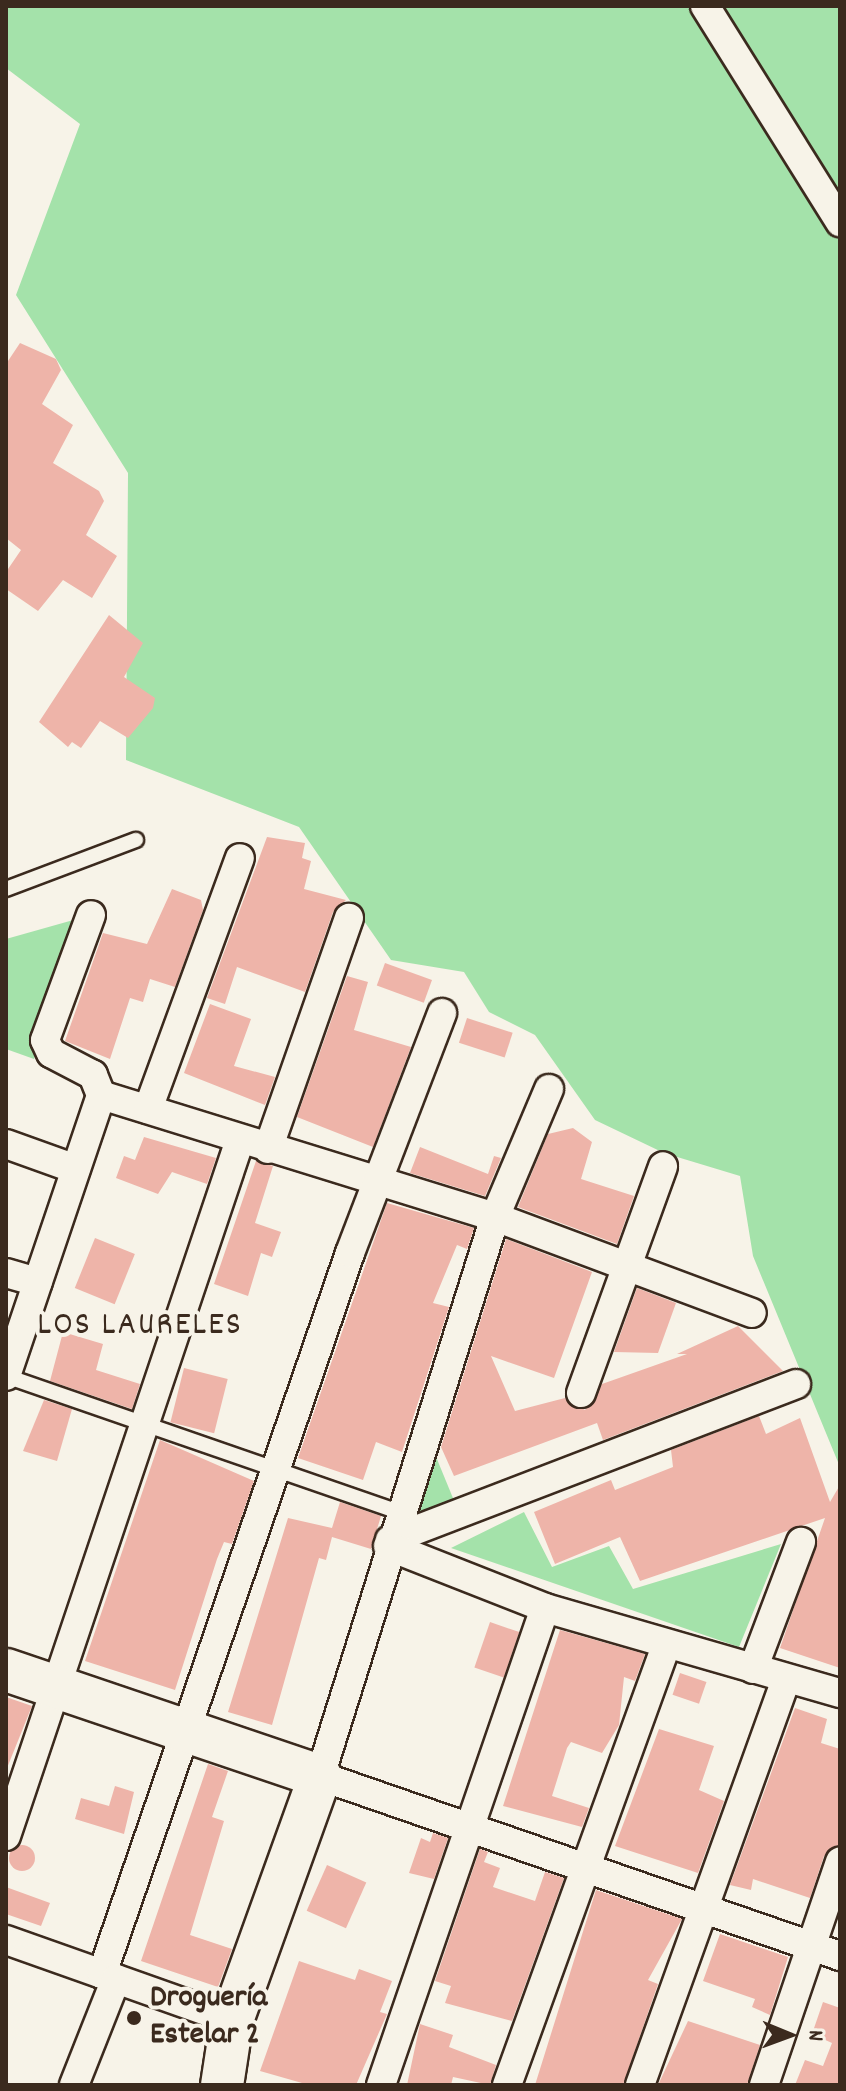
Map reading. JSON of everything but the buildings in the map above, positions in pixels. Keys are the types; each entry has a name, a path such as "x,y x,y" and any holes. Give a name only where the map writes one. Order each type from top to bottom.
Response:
{"street":[{"path":"705,6 840,222"},
{"path":"148,1109 240,858"},
{"path":"6,1376 101,1095 93,1075 51,1053 45,1040 91,915"},
{"path":"268,1149 349,918"},
{"path":"74,2085 187,1728 275,1469 442,1013"},
{"path":"222,2085 232,2020 320,1776 389,1543 495,1217 549,1089"},
{"path":"101,1095 377,1185 495,1217 626,1272 752,1313"},
{"path":"6,1836 240,1140"},
{"path":"6,1144 76,1169"},
{"path":"581,1393 663,1166"},
{"path":"6,1273 38,1282"},
{"path":"389,1543 796,1384"},
{"path":"753,1669 801,1542"},
{"path":"389,1543 545,1608 840,1693"},
{"path":"381,2085 545,1608"},
{"path":"507,2085 588,1869 666,1645"},
{"path":"6,1670 187,1728 469,1831 707,1908 840,1956"},
{"path":"640,2085 707,1908 786,1679"},
{"path":"764,2085 840,1862"},
{"path":"6,1940 232,2020"}],"lane":[{"path":"6,889 136,840"},
{"path":"6,1376 399,1512"}],"green space":[{"path":"6,6 840,6 840,1467 753,1256 740,1176 664,1153 595,1120 535,1035 489,1012 464,972 391,960 299,827 126,760 128,473 16,295 80,124 6,68"},
{"path":"84,917 34,1059 6,1049 6,939"},
{"path":"432,1447 455,1503 404,1529"},
{"path":"524,1512 552,1567 609,1546 633,1589 781,1544 739,1647 451,1548"}],"place":[{"name":"Droguería Estelar 2","path":"134,2018"}],"district":[{"name":"LOS LAURELES","path":"140,1327"}]}
